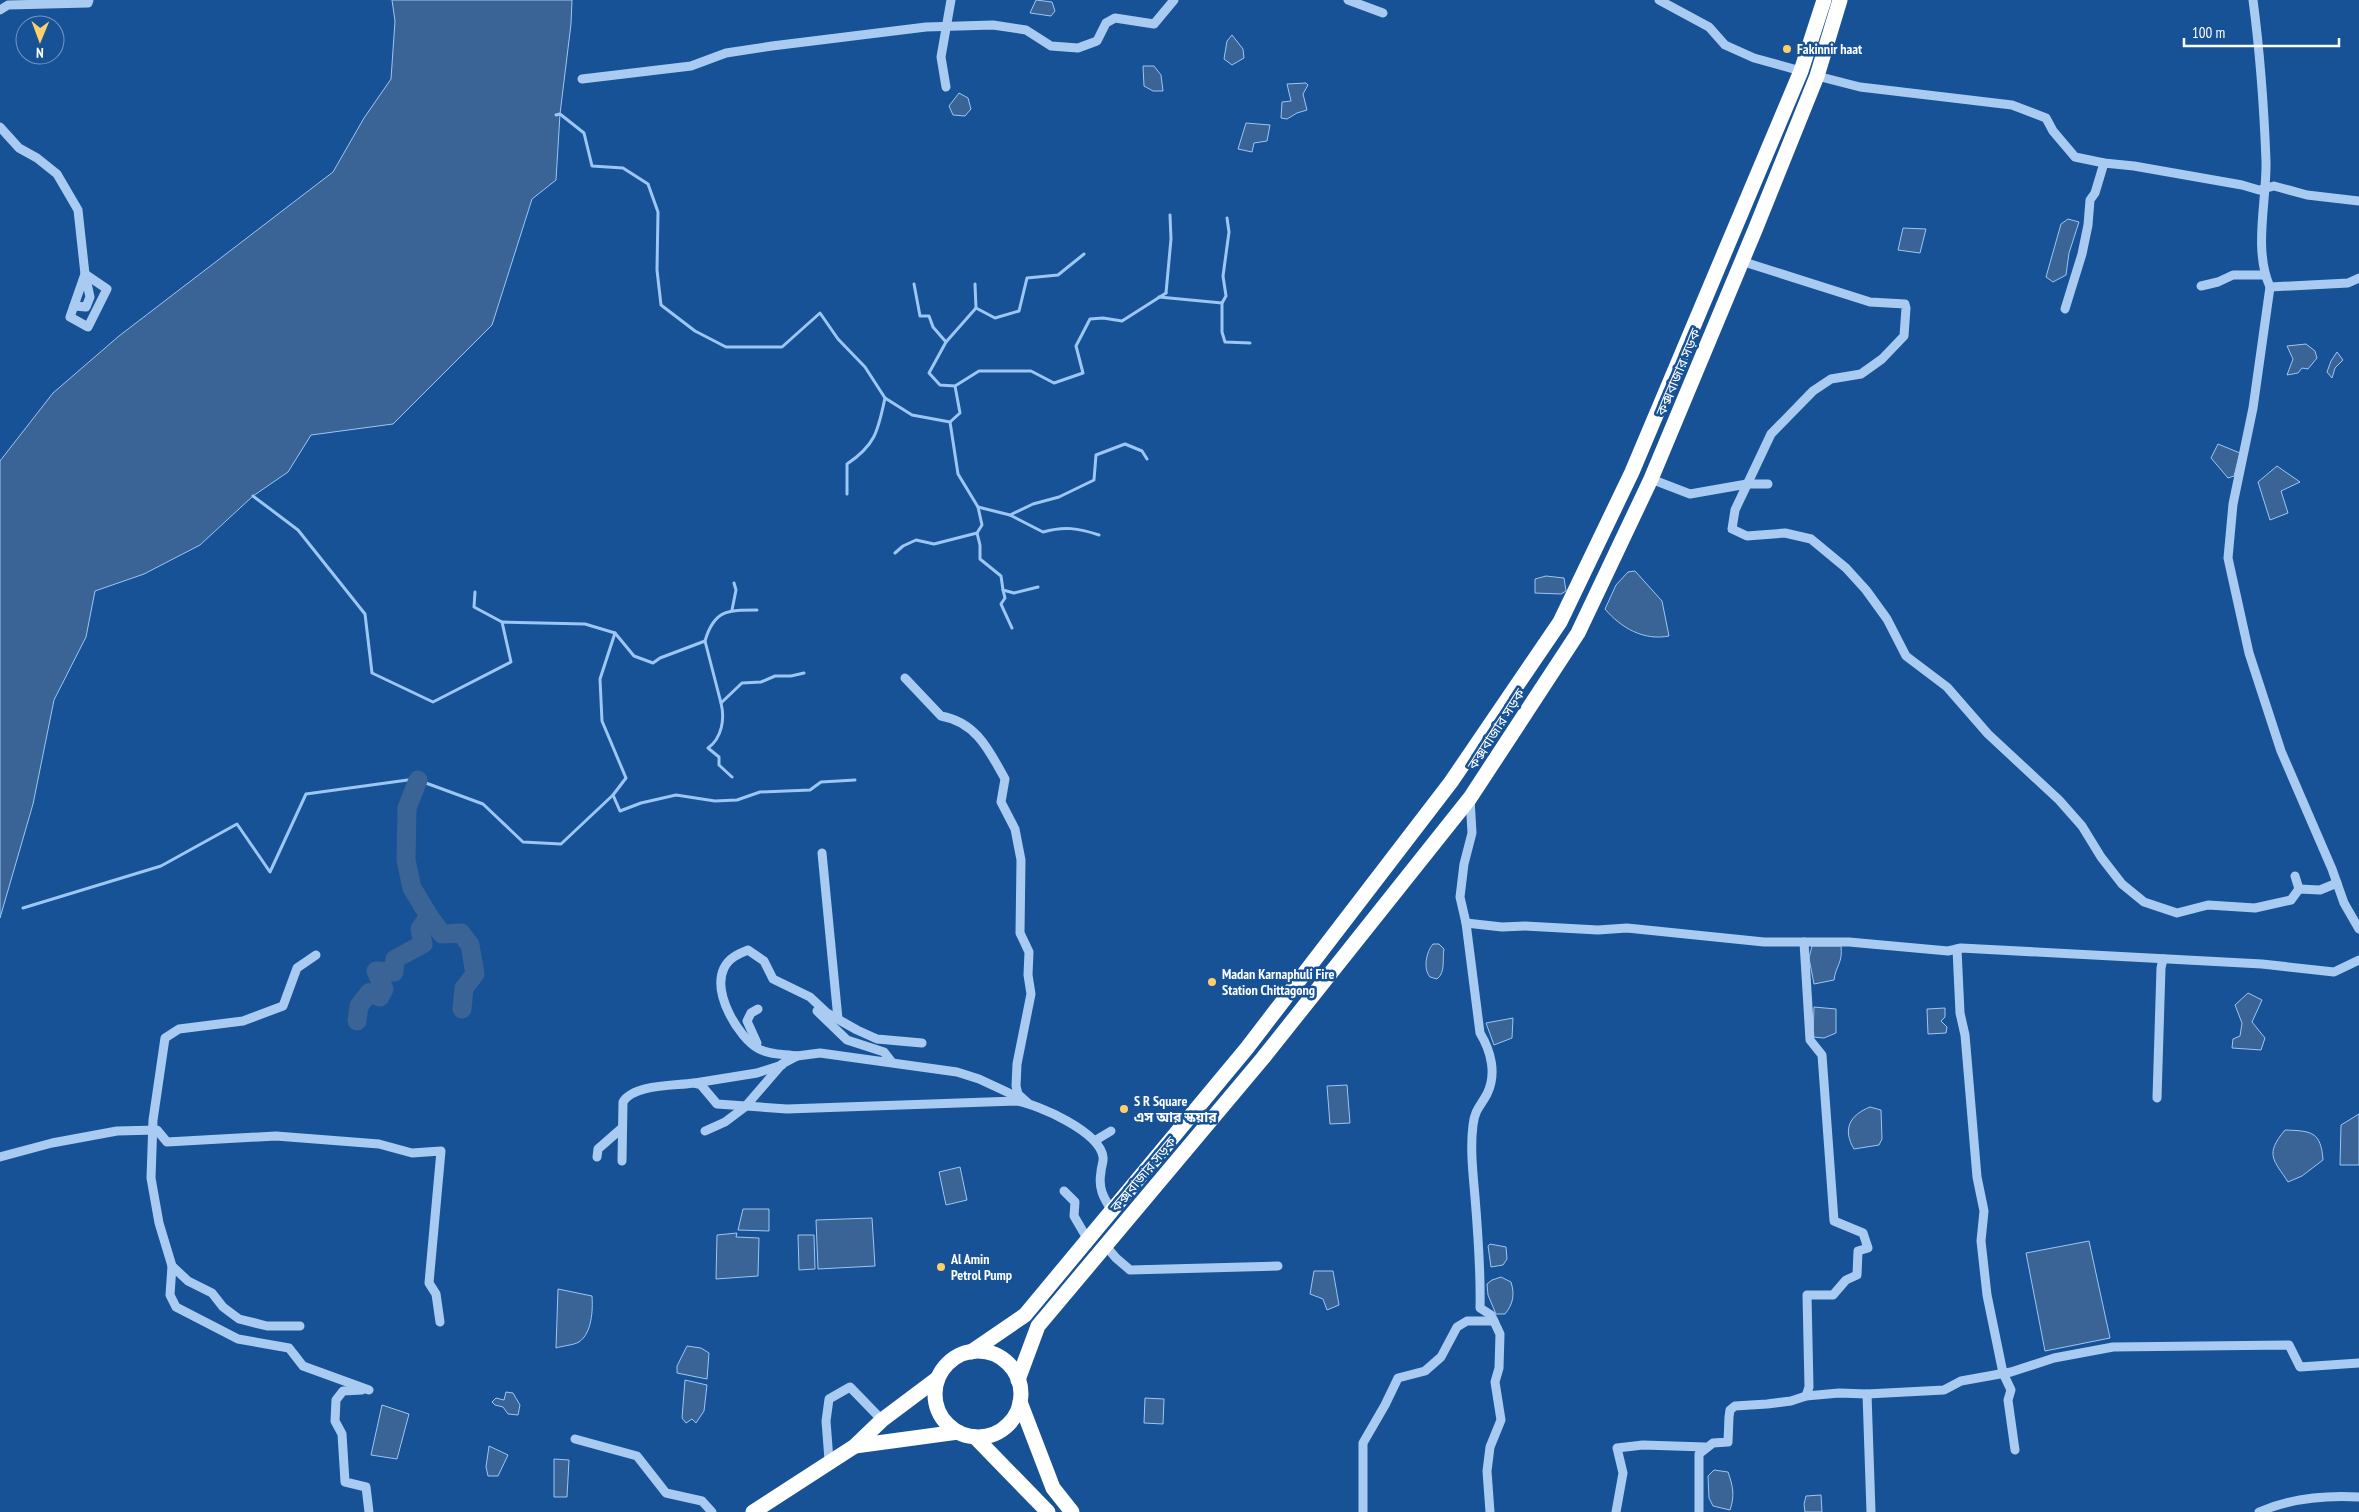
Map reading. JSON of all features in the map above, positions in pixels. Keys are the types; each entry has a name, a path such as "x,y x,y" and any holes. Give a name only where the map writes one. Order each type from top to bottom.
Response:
{"highway":[{"name":"কক্সবাজার সড়ক","path":"971,1352 1025,1315 1248,1048 1451,782 1560,622 1632,472 1801,71 1824,0"},
{"name":"কক্সবাজার সড়ক","path":"1018,1380 1038,1326 1263,1058 1470,798 1578,632 1651,479 1817,76 1840,0"},
{"path":"958,1432 946,1422 938,1409 935,1388 942,1370 954,1358 971,1352 981,1351 1000,1357 1008,1363 1018,1380 1020,1402 1053,1488 1072,1512"},
{"path":"753,1512 830,1460 855,1446 882,1420 938,1378"},
{"path":"855,1446 958,1432 976,1436 991,1434 1004,1428 1012,1420 1020,1402"},
{"path":"976,1436 1048,1512"}],"street":[{"path":"0,10 8,5 88,3 89,0"},
{"path":"946,88 941,57 948,26 951,0"},
{"path":"582,79 691,66 726,54 772,46 948,26 993,25 1026,30 1051,46 1078,48 1097,41 1106,23 1115,18 1154,24 1174,0"},
{"path":"1348,0 1383,13"},
{"path":"1659,0 1709,27 1725,45 1754,58 1801,71"},
{"path":"2254,0 2266,161 2262,246 2265,275 2270,287 2253,408 2233,504 2228,558 2249,653 2281,751 2344,903 2359,929"},
{"path":"1817,76 1860,87 2012,105 2046,118 2053,131 2075,157 2104,164 2134,166 2242,185 2259,190 2266,186 2274,186 2307,195 2359,201"},
{"path":"0,126 20,148 37,158 57,174 78,210 85,274 70,317 88,327 107,289 85,274"},
{"path":"2065,309 2082,254 2089,219 2090,200 2104,164"},
{"path":"1741,261 1816,287 1870,302 1905,304 1906,308 1904,336 1882,359 1860,374 1831,379 1813,391 1771,434 1735,510 1732,529 1747,536 1785,533 1811,539 1846,568 1866,590 1887,618 1906,656 1946,687 1988,734 2059,800 2082,826 2101,857 2122,884 2144,902 2177,913 2208,905 2255,908 2291,900 2298,889 2295,876"},
{"path":"2201,286 2218,282 2233,275 2265,275"},
{"path":"2270,287 2348,282 2359,278"},
{"path":"1651,479 1690,494 1747,484 1768,484"},
{"path":"905,678 941,716 948,717 975,730 1005,779 1001,802 1015,829 1021,860 1020,933 1029,952 1031,994 1017,1064 1016,1086 1018,1094 1028,1103"},
{"path":"1470,798 1472,833 1464,864 1460,897 1466,923 1480,1033 1489,1048 1493,1078 1486,1095 1476,1109 1473,1126 1473,1170 1480,1276 1480,1308 1491,1315 1500,1334 1499,1368 1495,1382 1501,1420 1490,1447 1486,1471 1490,1512"},
{"path":"822,853 838,1019"},
{"path":"2298,889 2320,890 2337,883"},
{"path":"1466,923 1502,928 1525,926 1598,930 1627,928 1764,942 1849,942 1948,951 1957,949 2262,964 2334,972 2359,960"},
{"path":"1804,942 1810,1040 1822,1055 1834,1221 1863,1234 1868,1248 1858,1251 1857,1275 1846,1280 1838,1291 1833,1294 1807,1295 1809,1387 1806,1396"},
{"path":"1957,949 1960,1013 1965,1036 1977,1177 1984,1211 1981,1241 1986,1286 2003,1373 2010,1390 2008,1400 2015,1450"},
{"path":"922,1043 877,1040 827,1013 810,996 773,979 764,961 748,950 733,956 723,969 722,986 731,1021 761,1050 797,1056 820,1053 891,1061 957,1072 979,1079 1073,1125 1096,1140 1104,1157 1100,1190 1112,1211"},
{"path":"316,955 297,968 283,1006 243,1021 179,1030 165,1038 153,1130 151,1178 159,1222 172,1266 170,1295 176,1307 238,1339 289,1348 303,1366 369,1390 343,1391 336,1400 335,1421 342,1434 345,1482 366,1487 369,1512"},
{"path":"2157,1098 2161,968 2163,959"},
{"path":"781,983 809,1004 847,1040 884,1052 891,1061"},
{"path":"758,1010 751,1013 747,1021 761,1050"},
{"path":"622,1161 623,1102 627,1095 634,1091 757,1073 797,1056"},
{"path":"705,1131 725,1122 745,1107 782,1064"},
{"path":"694,1083 701,1085 716,1104 745,1107 786,1109 1016,1101 1028,1103"},
{"path":"597,1157 598,1149 622,1128"},
{"path":"0,1157 52,1143 98,1135 153,1130 157,1130 167,1142 276,1136 379,1144 412,1153 441,1151 429,1283 436,1294 440,1322"},
{"path":"1096,1140 1111,1131"},
{"path":"1064,1191 1075,1202 1074,1216 1088,1240"},
{"path":"1105,1245 1130,1270 1278,1266"},
{"path":"172,1266 188,1281 212,1293 222,1307 239,1319 267,1326 300,1326"},
{"path":"1362,1512 1363,1444 1398,1378 1426,1371 1441,1357 1457,1327 1467,1321 1494,1321"},
{"path":"1699,1512 1699,1454 1712,1443 1728,1442 1730,1410 1736,1406 1792,1401 1806,1396 1839,1393 1867,1394 1944,1390 1962,1381 2003,1373 2054,1358 2113,1347 2290,1345 2300,1367 2359,1363"},
{"path":"830,1460 826,1421 829,1399 850,1387 882,1420"},
{"path":"1867,1394 1870,1512"},
{"path":"575,1439 637,1456 666,1493 702,1501 712,1512"},
{"path":"1616,1512 1623,1473 1617,1448 1643,1445 1705,1447"},
{"path":"2258,1512 2276,1504 2328,1495 2359,1497"}],"water":[{"path":"392,0 572,0 571,24 560,114 556,180 532,199 492,325 393,424 311,435 288,472 253,496 200,545 144,574 95,591 86,637 54,700 33,804 0,918 0,461 53,393 119,336 333,172 364,118 391,79 395,21"},
{"path":"1036,0 1052,2 1055,11 1051,16 1030,13"},
{"path":"1232,35 1243,49 1244,58 1232,65 1224,59 1227,41"},
{"path":"1143,66 1154,66 1161,75 1163,91 1153,91 1144,86"},
{"path":"1306,83 1308,85 1303,94 1307,110 1287,119 1281,118 1282,102 1291,101 1287,84"},
{"path":"959,93 968,98 971,109 965,116 953,115 949,106"},
{"path":"1246,123 1270,125 1267,141 1254,143 1252,152 1238,149"},
{"path":"2068,219 2079,222 2069,253 2066,275 2053,282 2046,277 2061,224"},
{"path":"1903,228 1926,229 1920,253 1898,250"},
{"path":"2306,344 2315,351 2317,358 2308,369 2302,368 2298,373 2287,375 2293,359 2287,346"},
{"path":"2337,352 2343,360 2335,368 2332,378 2327,372"},
{"path":"2218,444 2240,453 2234,476 2228,478 2211,458"},
{"path":"2277,466 2300,482 2281,491 2288,513 2270,520 2258,482"},
{"path":"1635,571 1662,601 1669,636 1651,637 1642,635 1618,622 1605,609 1616,585 1628,572"},
{"path":"1546,576 1564,578 1566,591 1561,594 1535,593 1535,579"},
{"path":"1433,944 1439,944 1444,949 1443,969 1437,979 1430,977 1426,965 1427,956"},
{"path":"1812,946 1841,946 1841,956 1834,980 1814,984 1809,958"},
{"path":"2248,993 2262,1000 2252,1022 2265,1038 2261,1050 2232,1048 2233,1039 2240,1036 2242,1023 2235,1005"},
{"path":"1814,1007 1836,1009 1836,1033 1824,1038 1813,1037"},
{"path":"1945,1008 1945,1017 1941,1021 1947,1027 1946,1033 1928,1034 1927,1009"},
{"path":"1513,1018 1512,1038 1494,1045 1486,1023"},
{"path":"1347,1085 1350,1123 1330,1124 1327,1086"},
{"path":"1870,1107 1881,1110 1882,1139 1879,1145 1854,1149 1850,1142 1850,1124 1857,1114"},
{"path":"2359,1114 2359,1165 2340,1165 2341,1125"},
{"path":"2285,1130 2313,1134 2320,1143 2323,1160 2302,1176 2288,1182 2273,1157 2275,1146"},
{"path":"960,1167 967,1200 946,1205 939,1172"},
{"path":"743,1209 769,1209 769,1231 738,1230"},
{"path":"872,1218 875,1266 818,1269 816,1220"},
{"path":"737,1233 736,1237 759,1238 758,1276 716,1279 717,1235"},
{"path":"798,1235 814,1235 815,1269 799,1270"},
{"path":"2089,1241 2110,1338 2045,1351 2026,1253"},
{"path":"1490,1244 1506,1247 1507,1259 1503,1265 1491,1267 1488,1246"},
{"path":"1314,1271 1333,1271 1339,1305 1327,1310 1323,1299 1310,1294"},
{"path":"1501,1277 1511,1282 1512,1299 1510,1307 1505,1314 1496,1314 1488,1295 1487,1284"},
{"path":"558,1289 592,1296 592,1308 591,1321 583,1338 577,1343 556,1348"},
{"path":"687,1346 701,1348 709,1353 707,1379 677,1373 677,1366"},
{"path":"685,1380 707,1385 704,1411 696,1423 692,1419 686,1423 682,1418"},
{"path":"506,1392 513,1393 520,1405 518,1415 508,1414 503,1407 492,1402 496,1398 504,1400"},
{"path":"1145,1398 1164,1399 1163,1424 1144,1423"},
{"path":"382,1405 409,1414 397,1459 371,1455"},
{"path":"489,1446 508,1455 498,1476 488,1476 486,1467"},
{"path":"554,1459 569,1460 567,1497 554,1497"},
{"path":"1714,1470 1728,1472 1733,1491 1730,1510 1713,1506 1709,1498 1708,1476"},
{"path":"1821,1495 1822,1512 1805,1512 1806,1496"}],"waterway":[{"path":"556,115 560,114 584,133 592,166 623,168 648,184 658,212 657,270 661,305 695,331 726,347 782,347 820,313 838,339 865,367 885,398 912,415 950,422 958,474 978,507 982,525 977,533 934,544 916,540 903,546 895,553"},
{"path":"1166,293 1171,239 1170,215"},
{"path":"1222,303 1226,296 1223,276 1229,232 1227,218"},
{"path":"976,308 995,318 1019,311 1027,278 1058,275 1084,254"},
{"path":"914,284 920,316 929,316 933,327 946,342"},
{"path":"950,422 960,413 955,386 940,385 929,373 946,342 976,308 975,284"},
{"path":"955,386 979,371 1031,371 1054,383 1083,373 1076,346 1090,319 1103,318 1122,321 1166,293"},
{"path":"1159,297 1222,303 1222,332 1225,342 1250,343"},
{"path":"847,494 847,464 857,457 870,443 878,428 885,398"},
{"path":"1010,515 1033,504 1059,497 1094,480 1096,455 1125,444 1142,451 1147,459"},
{"path":"253,496 298,530 365,614 372,673 433,702 511,662 502,622 585,624 615,633 634,656 653,663 660,658 705,641 721,703 742,683 761,682 775,676 791,676 804,673"},
{"path":"978,507 1010,515 1043,532 1071,529 1099,535"},
{"path":"977,533 980,545 980,559 1001,576 1003,590 1014,593 1038,587"},
{"path":"732,610 736,590 734,583"},
{"path":"1003,590 1005,598 1001,604 1012,628"},
{"path":"475,592 474,607 502,622"},
{"path":"705,641 713,623 723,614 737,610 757,610"},
{"path":"23,908 161,866 237,824 270,872 306,794 415,779 483,804 523,842 561,844 613,795 626,778 602,721 600,679 615,633"},
{"path":"721,703 723,715 721,728 713,744 708,748 719,757 719,765 732,777"},
{"path":"357,1021 359,1006 369,993 380,997 384,989 376,971 394,972 395,959 423,944 420,929 429,916 412,888 406,860 407,808 418,780"},
{"path":"613,795 620,811 641,803 676,795 715,801 737,800 760,792 810,790 821,782 855,780"},
{"path":"429,916 442,934 461,933 470,945 475,974 464,988 462,1009"}],"place":[{"name":"Fakinnir haat","path":"1787,49"},
{"name":"Madan Karnaphuli Fire Station Chittagong","path":"1212,982"},
{"name":"S R Square এস আর স্কয়ার","path":"1124,1109"},
{"name":"Al Amin Petrol Pump","path":"941,1267"}]}
